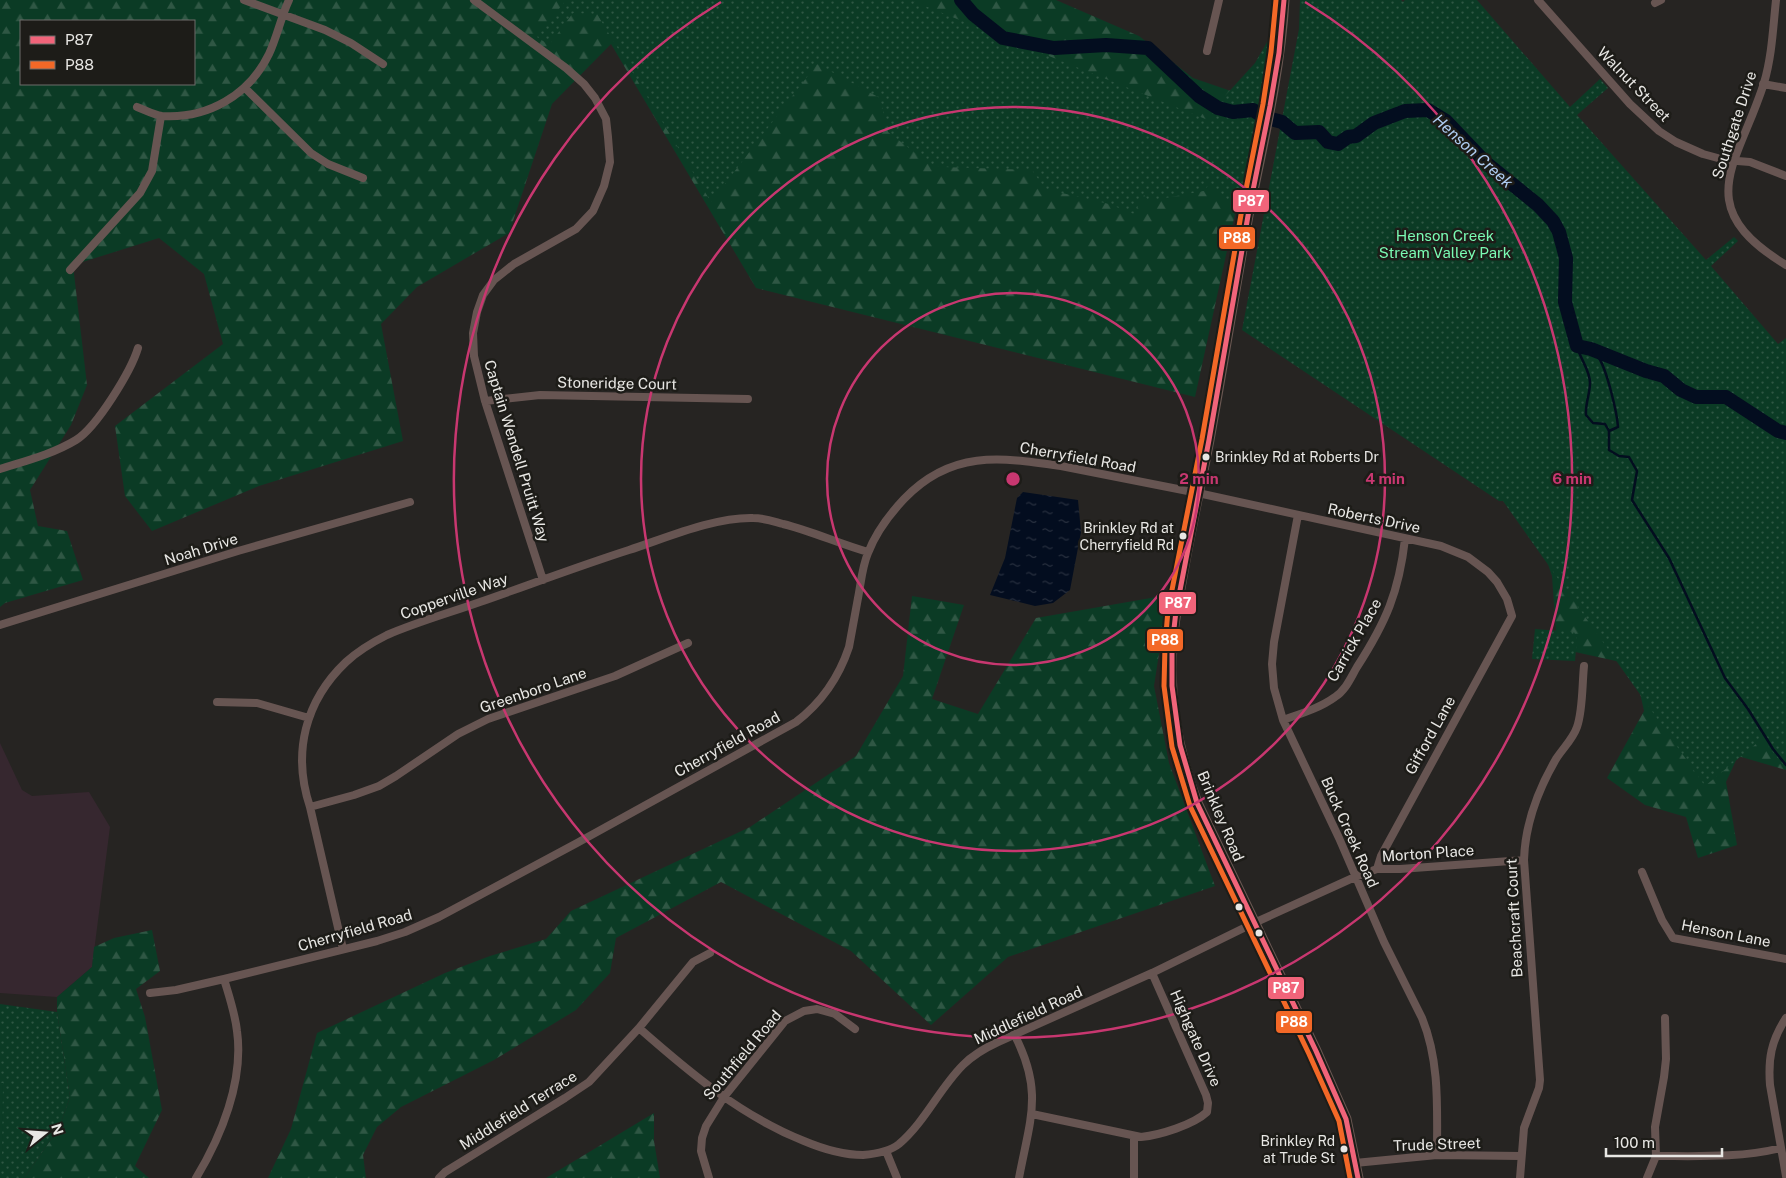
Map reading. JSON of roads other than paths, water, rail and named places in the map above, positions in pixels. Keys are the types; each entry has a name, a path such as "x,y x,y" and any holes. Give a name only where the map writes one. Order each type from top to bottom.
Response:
{"main road":[{"name":"Brinkley Road","path":"1284,0 1282,28 1270,100 1213,418 1174,621 1171,670 1174,711 1186,770 1196,803 1316,1051 1346,1119 1358,1178"}],"street":[{"path":"244,0 325,30 351,43 383,64"},
{"path":"137,107 161,116 187,115 208,111 228,101 245,88 255,77 269,53 282,14 289,0"},
{"name":"Captain Wendell Pruitt Way","path":"474,0 566,68 584,84 595,98 606,119 610,162 604,186 593,211 576,229 514,264 494,280 483,295 473,333 474,356 485,401 543,580"},
{"path":"1208,50 1219,0"},
{"name":"Walnut Street","path":"1538,0 1630,104 1659,131 1693,150 1718,158 1750,162 1786,176"},
{"name":"Southgate Drive","path":"1776,0 1771,52 1763,84 1734,160 1728,190 1733,217 1743,231 1754,242 1786,266"},
{"path":"1763,84 1786,88"},
{"path":"245,88 311,153 328,164 363,178"},
{"path":"70,270 140,193 152,171 161,116"},
{"path":"0,469 51,452 82,436 118,388 133,362 138,348"},
{"name":"Stoneridge Court","path":"485,401 540,395 748,399"},
{"name":"Cherryfield Road","path":"150,992 176,990 405,932 439,917 796,722 822,697 846,658 868,552 886,519 914,489 934,475 956,465 969,462 998,459 1021,460 1061,466 1198,494"},
{"name":"Roberts Drive","path":"1198,494 1440,546 1468,557 1482,566 1502,590 1512,616"},
{"name":"Noah Drive","path":"0,625 238,551 410,502"},
{"name":"Buck Creek Road","path":"1298,515 1274,642 1272,664 1274,688 1283,720 1339,838 1384,942 1422,1018 1431,1044 1436,1079 1437,1155"},
{"name":"Copperville Way","path":"343,949 301,769 304,737 309,718 323,692 340,669 356,654 374,642 421,621 716,523 740,519 767,519 798,527 868,552"},
{"name":"Carrick Place","path":"1283,720 1327,702 1344,688 1371,645 1391,606 1400,573 1405,540"},
{"name":"Gifford Lane","path":"1377,869 1381,856 1512,616"},
{"name":"Greenboro Lane","path":"310,807 379,786 458,734 488,719 615,676 688,643"},
{"name":"Beachcraft Court","path":"1520,1178 1520,1156 1526,1122 1539,1088 1540,1080 1524,844 1536,799 1550,769 1578,726 1584,666"},
{"path":"217,702 257,703 309,718"},
{"name":"Morton Place","path":"1254,923 1355,877 1377,869 1524,860"},
{"name":"Henson Lane","path":"1642,872 1662,920 1673,938 1786,959"},
{"name":"Middlefield Road","path":"639,1028 724,1097 761,1122 828,1150 860,1155 886,1151 897,1146 911,1132 964,1063 989,1046 1152,973 1254,923"},
{"name":"Middlefield Terrace","path":"439,1178 445,1172 588,1082 639,1028 693,962 710,953"},
{"name":"Highgate Drive","path":"1032,1114 1134,1137 1149,1136 1189,1123 1202,1116 1208,1108 1206,1095 1152,973"},
{"path":"197,1178 213,1147 224,1119 231,1098 237,1064 237,1032 224,978"},
{"name":"Southfield Road","path":"708,1178 701,1154 702,1138 709,1118 781,1026 795,1014 811,1009 826,1011 843,1019 855,1029"},
{"path":"1647,1178 1656,1156 1655,1128 1664,1077 1666,1053 1665,1018"},
{"path":"1786,1018 1776,1035 1769,1063 1770,1086 1786,1176"},
{"path":"1014,1034 1025,1059 1033,1098 1032,1114 1019,1178"},
{"path":"1134,1137 1134,1178"},
{"path":"1656,1156 1733,1155 1758,1153 1781,1148"},
{"path":"886,1151 897,1178"},
{"name":"Trude Street","path":"1355,1163 1437,1155 1520,1156"}],"water":[{"path":"1023,492 1078,500 1081,532 1070,590 1053,603 1035,606 990,595 1005,558 1017,498"}],"waterway":[{"name":"Henson Creek","path":"961,0 973,14 1003,38 1054,48 1106,45 1148,48 1199,96 1218,108 1233,112 1253,110 1264,117 1282,122 1295,133 1319,132 1328,142 1338,144 1348,137 1356,136 1374,123 1405,111 1428,110 1446,121 1486,163 1538,205 1553,221 1559,232 1566,258 1565,302 1577,346 1591,349 1646,371 1664,376 1681,390 1696,397 1726,397 1778,431 1786,433"},
{"path":"1577,346 1590,378 1586,415 1593,423 1605,424 1609,431"},
{"path":"1591,349 1602,364 1616,412 1618,427 1609,431 1609,450 1619,456 1629,457 1637,471 1632,500 1669,558 1725,678 1786,765"}],"place":[{"name":"Brinkley Rd at Roberts Dr","path":"1206,457"},
{"name":"Brinkley Rd at Cherryfield Rd","path":"1183,536"},
{"name":"Brinkley Rd at Trude St","path":"1344,1149"}],"park label":[{"name":"Henson Creek Stream Valley Park","path":"1445,244"}]}
